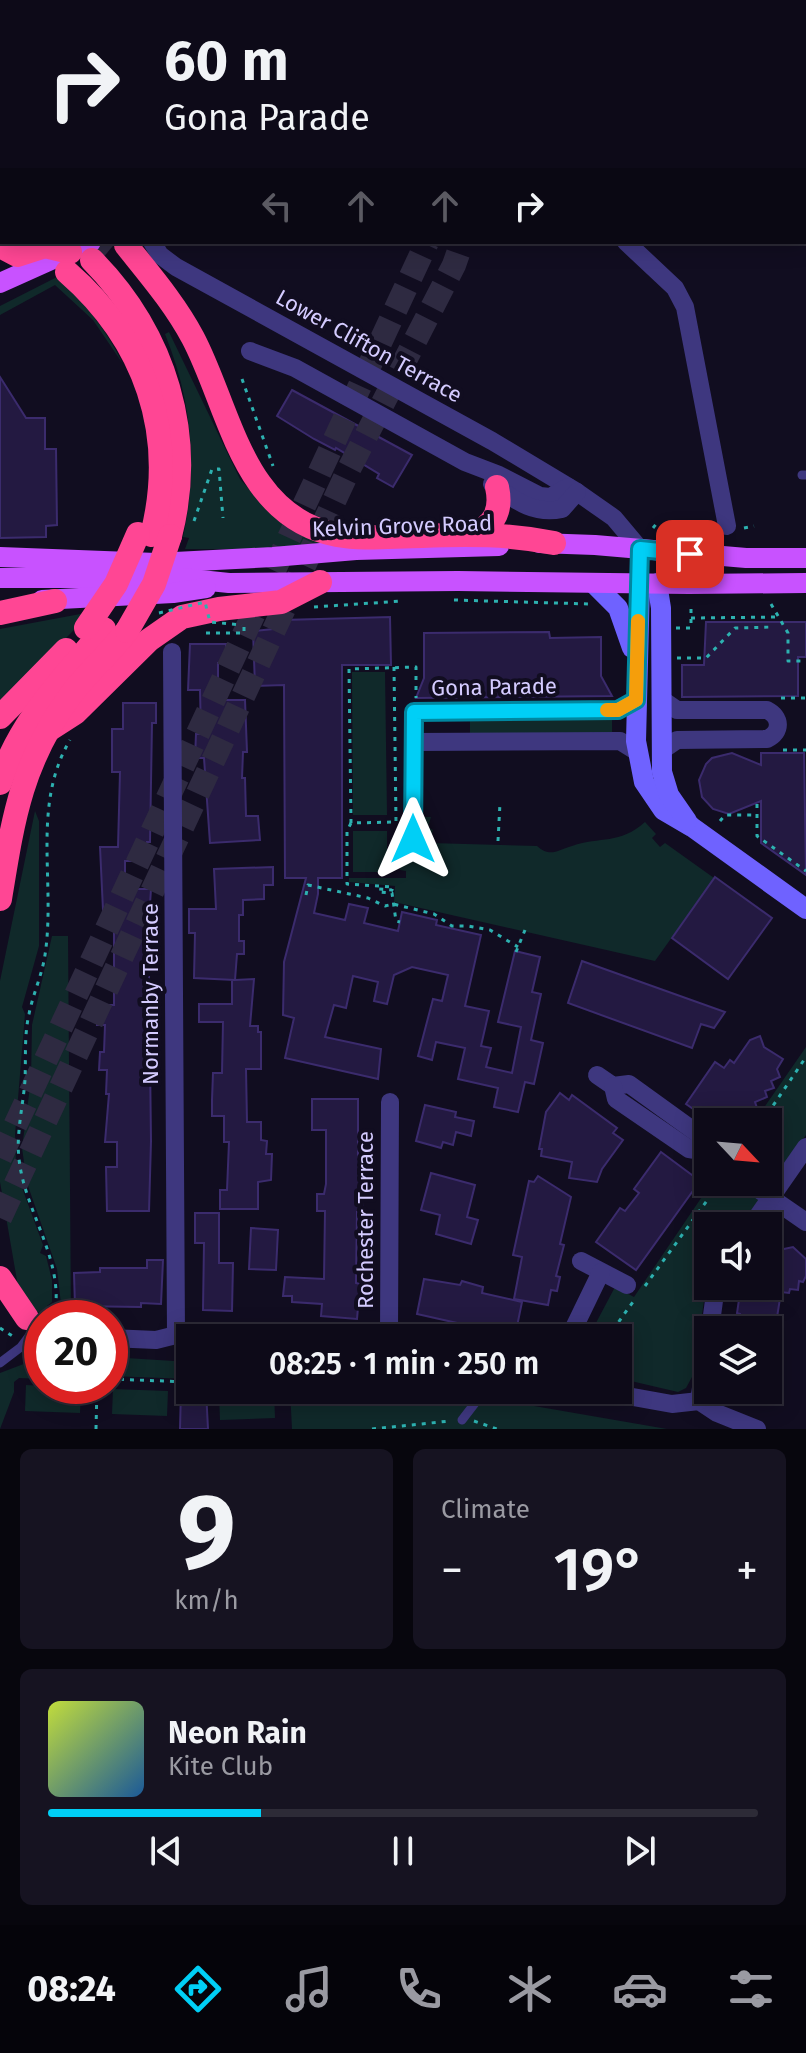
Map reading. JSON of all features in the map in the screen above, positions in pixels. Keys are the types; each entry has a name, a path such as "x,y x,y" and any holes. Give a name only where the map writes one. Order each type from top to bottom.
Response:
{"highway":[{"path":"4,246 17,255 45,246 92,254 128,272 153,299 177,334 224,435 237,447"},
{"path":"92,254 103,307 137,360 156,417 161,466 158,503 163,533"},
{"path":"92,254 185,324 214,386 237,447 267,494 301,520 328,532 388,537 512,535 554,543"},
{"path":"92,254 126,299 154,345 169,386 180,454"},
{"path":"0,783 33,715 60,679 154,584 163,533 178,497 180,454 185,434 175,370 157,324 128,272"},
{"path":"473,534 488,526 496,516 499,503 497,487"},
{"path":"0,899 21,787 47,731 73,692 106,630 116,584 163,533"},
{"path":"47,731 75,713 149,640 173,622 199,612 281,602 320,582"},
{"path":"0,613 55,601"},
{"path":"0,717 106,630"},
{"path":"0,1278 24,1310"},
{"path":"0,1310 24,1320"}],"main road":[{"path":"0,283 92,254"},
{"name":"Kelvin Grove Road","path":"0,557 170,563 356,550 554,543 746,558 806,558"},
{"path":"640,549 648,583"},
{"path":"0,578 181,578 229,583 806,583"},
{"path":"0,601 55,601 173,593 229,583"}],"street":[{"name":"Lower Clifton Terrace","path":"153,244 160,255 176,267 479,434 573,490 614,518 640,549"},
{"path":"628,244 675,288 682,300 735,527"},
{"path":"250,351 295,368 465,462 543,497 573,490"},
{"path":"465,462 525,506 541,511 562,509 573,490"},
{"path":"593,583 613,600 621,613 637,671"},
{"path":"648,583 636,700 636,751 644,782 658,805 670,816 692,827 806,909"},
{"path":"648,583 660,602 661,751 666,789 674,805 692,827"},
{"name":"Normanby Terrace","path":"172,652 183,1324"},
{"path":"661,699 677,710 767,710 775,715 779,724 775,734 767,739 677,740 661,751"},
{"name":"Gona Parade","path":"414,742 414,712 618,710 636,700"},
{"path":"414,742 620,741 636,751"},
{"path":"597,1075 613,1086 629,1084 694,1131"},
{"name":"Rochester Terrace","path":"389,1324 390,1102"},
{"path":"761,1212 806,1147"},
{"path":"771,1197 806,1222"},
{"path":"581,1261 635,1290"},
{"path":"576,1324 601,1272"},
{"path":"128,1339 176,1338"},
{"path":"632,1397 672,1404 694,1402"},
{"path":"704,1404 717,1413 757,1429"}],"lane":[{"path":"413,839 414,742"},
{"path":"0,1363 24,1342"},
{"path":"462,1420 474,1404"}],"path":[{"path":"242,379 276,471"},
{"path":"163,533 212,469 219,469 223,518"},
{"path":"653,528 657,523"},
{"path":"735,527 754,526"},
{"path":"303,608 405,600"},
{"path":"451,600 590,604 599,607"},
{"path":"152,615 205,602 210,622 244,625 244,633 197,634"},
{"path":"771,604 788,633 788,661 806,661"},
{"path":"676,628 691,628 691,608"},
{"path":"206,620 233,617"},
{"path":"691,618 778,617"},
{"path":"677,658 706,658 735,628 773,627"},
{"path":"351,823 396,822 394,667"},
{"path":"400,922 396,921 392,893 379,892 379,889 392,890 393,887 347,884 347,831 351,823 349,669 416,667 416,700"},
{"path":"55,1300 54,1269 24,1184 19,1161 19,1135 25,1084 26,1028 46,942 49,797 55,770 74,734"},
{"path":"498,841 500,803"},
{"path":"757,804 757,836 806,871"},
{"path":"720,821 725,815 757,815"},
{"path":"306,895 308,885 368,898 385,906 393,904 434,914 452,926 490,930 517,949 525,930"},
{"path":"771,1108 806,1057"},
{"path":"615,1324 635,1290 709,1196"},
{"path":"128,1380 176,1381"},
{"path":"96,1429 97,1404"},
{"path":"372,1429 462,1420 477,1421 497,1429"}],"green space":[{"path":"57,277 94,317 123,364 93,320 55,285 0,315 0,306"},
{"path":"169,332 240,479 272,514 323,542 307,548 244,554 226,549 185,549 189,538 183,537 190,485 190,434 181,384 165,334"},
{"path":"91,612 0,707 0,629"},
{"path":"352,672 385,672 387,815 353,815"},
{"path":"612,713 612,737 470,739 470,715"},
{"path":"35,811 39,821 39,946 22,1007 25,1014 15,1135 21,1185 43,1245 40,1253 46,1256 52,1280 52,1300 26,1300 19,1292 0,1182 0,981"},
{"path":"417,817 431,817 428,827 433,830 430,843 537,846 550,852 618,837 645,822 656,834 652,838 660,847 665,843 714,878 655,961 394,902 395,886 349,882 349,878 406,878 406,871 400,870 400,855 403,850 416,849"},
{"path":"353,831 387,831 387,872 353,872"},
{"path":"52,936 68,936 71,1300 61,1300 57,1269 27,1183 22,1148 31,1079 32,1025"},
{"path":"806,1047 806,1135 782,1168 782,1108 764,1108"},
{"path":"703,1196 762,1196 750,1212 694,1212 694,1300 704,1300 702,1316 694,1316 694,1364 686,1388 678,1392 632,1381 632,1324 595,1324 615,1287 634,1297"},
{"path":"128,1358 176,1361 176,1378 128,1377"},
{"path":"24,1364 24,1378 14,1382 14,1392 0,1429 0,1373"},
{"path":"128,1390 168,1391 167,1416 112,1414 112,1404 128,1404"},
{"path":"25,1404 80,1404 80,1413 25,1411"},
{"path":"219,1404 274,1404 275,1418 220,1420"},
{"path":"291,1404 523,1404 667,1429 292,1429"}],"building":[{"path":"0,377 26,418 45,418 45,449 56,449 57,525 46,526 46,537 0,538"},
{"path":"292,390 412,455 393,487 377,478 379,474 277,416"},
{"path":"390,617 391,665 342,665 342,878 318,878 314,913 345,920 349,904 368,908 364,923 398,931 402,912 437,920 436,925 481,935 465,1006 489,1011 481,1046 491,1048 486,1067 512,1073 521,1027 498,1022 515,951 540,957 532,992 541,994 531,1040 543,1043 534,1084 525,1082 518,1112 494,1107 498,1088 458,1079 465,1048 436,1042 432,1060 418,1056 433,999 442,1001 448,975 412,967 394,975 387,1004 374,1001 378,982 353,976 346,1008 334,1005 325,1037 381,1049 378,1079 285,1058 294,1018 283,1015 284,962 306,878 285,878 284,685 255,686 253,631 283,628 283,620"},
{"path":"706,622 806,622 806,657 798,657 798,696 682,697 682,665 704,665"},
{"path":"549,632 550,638 601,637 601,676 612,696 416,698 424,678 424,633"},
{"path":"190,644 226,644 226,663 218,663 218,700 245,700 247,752 243,752 242,778 245,778 246,816 258,816 260,840 210,843 204,758 195,758 196,734 201,734 200,690 188,690"},
{"path":"123,703 156,703 156,723 152,723 147,861 125,861 125,889 151,889 148,934 145,934 146,977 149,977 149,1211 107,1211 106,1167 117,1167 117,1142 105,1142 109,1094 106,1094 107,1070 99,1070 100,1052 104,1052 105,1025 97,1025 98,1005 114,1005 114,910 103,910 100,847 118,847 120,772 112,772 112,729 123,729"},
{"path":"732,753 761,765 761,753 804,753 806,875 761,843 761,801 729,814 713,809 702,797 699,780 712,758"},
{"path":"273,867 273,885 264,885 264,899 243,900 243,915 239,915 239,941 244,941 244,954 237,954 235,980 194,978 195,933 189,933 189,909 216,909 214,869"},
{"path":"715,877 772,918 728,979 672,938"},
{"path":"582,961 725,1012 714,1028 701,1024 692,1048 568,1003"},
{"path":"254,979 250,1026 258,1026 258,1032 261,1032 261,1069 246,1069 247,1122 261,1122 261,1140 267,1141 266,1154 272,1154 271,1180 258,1182 258,1209 220,1209 220,1190 227,1190 229,1142 224,1142 224,1116 212,1116 212,1100 213,1073 222,1073 223,1022 199,1022 199,1004 232,1004 232,980"},
{"path":"760,1036 764,1047 783,1059 777,1069 780,1077 771,1081 774,1088 765,1091 767,1097 755,1102 757,1108 694,1110 686,1104 715,1062 724,1068 730,1060 734,1063 750,1040"},
{"path":"560,1093 569,1100 572,1095 617,1128 613,1133 623,1140 602,1169 597,1182 569,1178 572,1162 541,1156 542,1149 539,1149 546,1112"},
{"path":"312,1099 358,1099 359,1184 363,1184 362,1212 357,1212 356,1283 360,1284 357,1319 321,1316 322,1304 292,1302 292,1296 283,1296 285,1277 324,1279 325,1211 317,1211 317,1194 324,1194 326,1184 326,1130 312,1130"},
{"path":"425,1105 456,1112 455,1117 474,1121 471,1136 456,1132 453,1145 443,1142 441,1148 416,1141"},
{"path":"661,1152 694,1177 694,1189 636,1270 596,1242 620,1208 625,1211 639,1193 634,1189"},
{"path":"431,1173 475,1185 467,1217 478,1220 471,1244 436,1234 440,1215 421,1210"},
{"path":"538,1176 571,1197 560,1244 564,1245 556,1276 560,1277 557,1291 551,1290 548,1305 514,1299 522,1257 513,1255 529,1181 534,1182"},
{"path":"195,1213 219,1213 219,1263 233,1263 232,1311 203,1310 204,1243 195,1243"},
{"path":"251,1228 278,1230 276,1270 249,1269"},
{"path":"793,1247 806,1259 806,1276 803,1282 799,1281 798,1290 790,1289 789,1293 782,1292 782,1249"},
{"path":"147,1260 163,1260 161,1304 141,1303 141,1307 128,1307 128,1300 75,1300 74,1273 100,1272 100,1268 147,1268"},
{"path":"424,1279 460,1285 462,1281 483,1287 482,1293 522,1302 517,1324 462,1324 417,1314"},
{"path":"739,1300 780,1300 777,1316 740,1316 737,1313"},
{"path":"181,1404 207,1404 208,1429 180,1429"}],"tunnel":[{"path":"96,244 107,253"},
{"path":"0,1158 426,244"},
{"path":"0,1218 349,469 454,265 461,244"}],"slow traffic":[{"path":"607,710 618,710 636,700 638,621"}],"route":[{"path":"413,839 414,712 618,710 636,700 640,549 690,554"}]}
